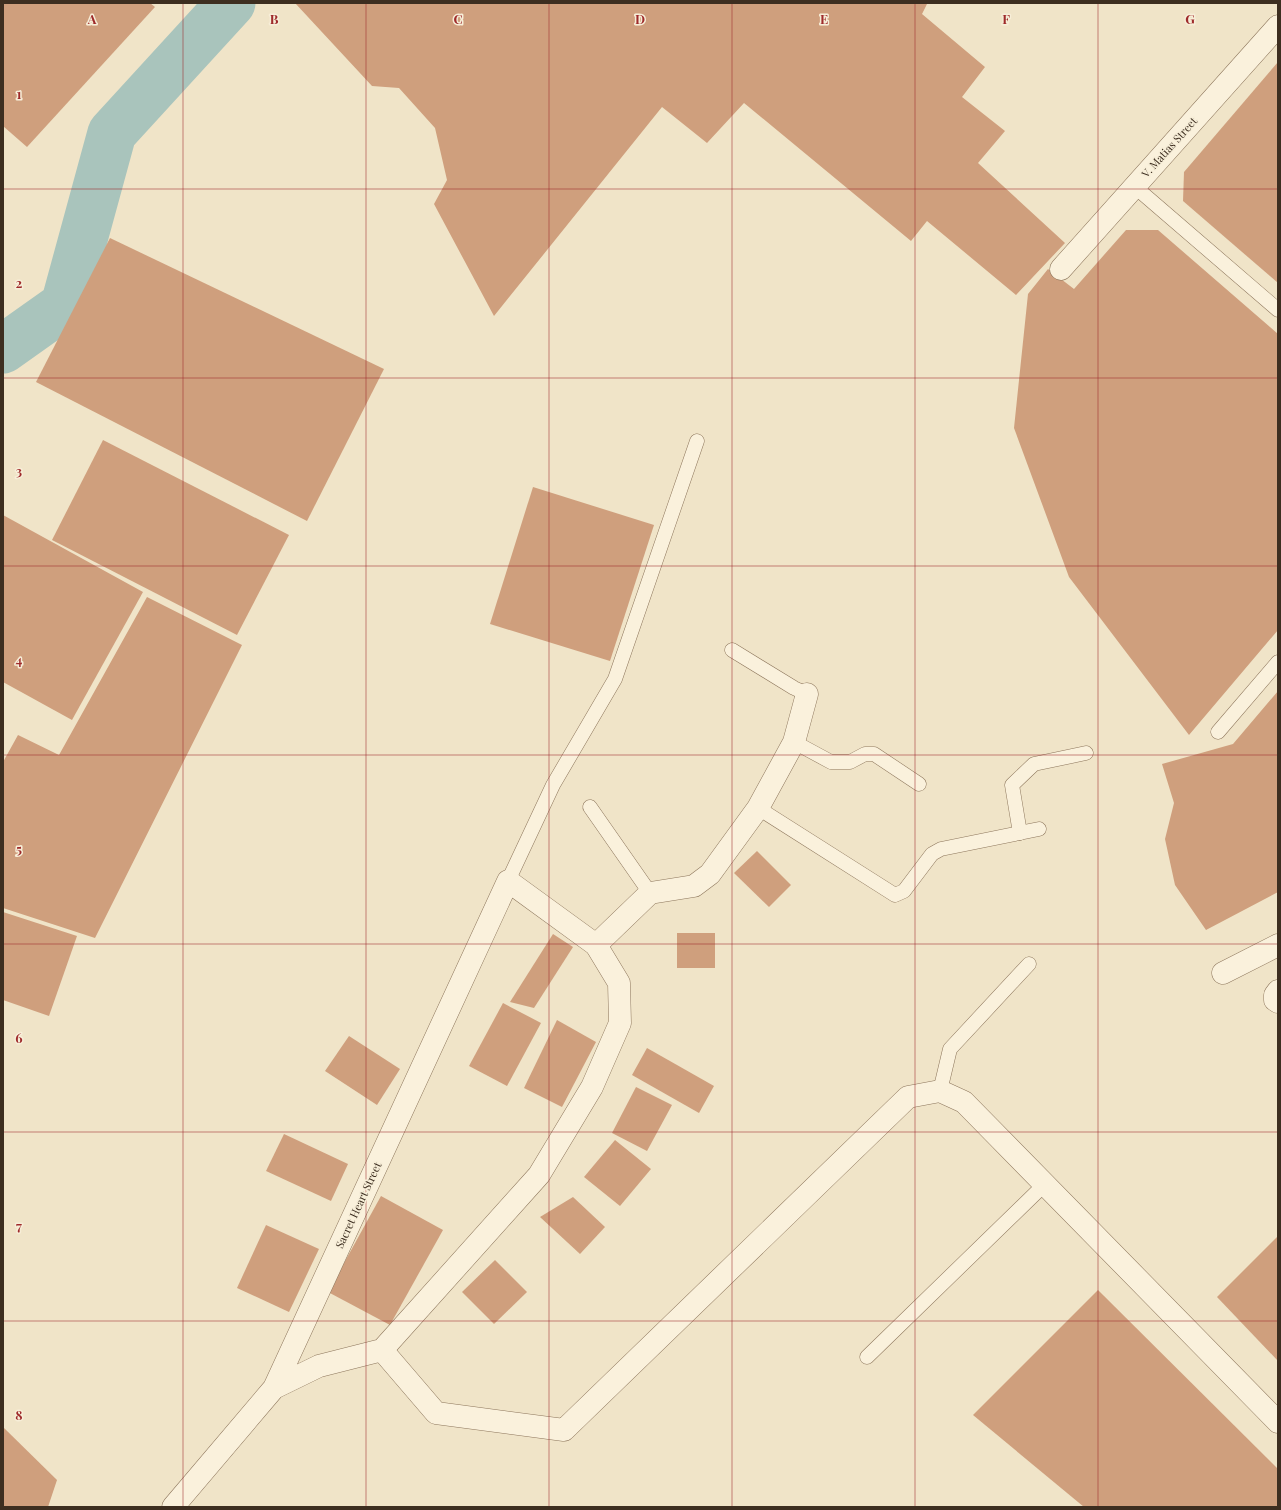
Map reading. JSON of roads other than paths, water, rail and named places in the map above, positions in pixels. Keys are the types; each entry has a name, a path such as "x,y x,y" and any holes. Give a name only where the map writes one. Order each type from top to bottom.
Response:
{"street":[{"name":"V. Matias Street","path":"1061,269 1278,26"},
{"path":"596,945 650,893 694,886 710,874 758,808 794,742 807,694"},
{"path":"274,1388 319,1366 382,1350 539,1175 592,1087 620,1023 619,983 596,945 508,881"},
{"name":"Sacret Heart Street","path":"173,1507 274,1388 508,881"},
{"path":"1223,973 1278,945"},
{"path":"1278,991 1274,995 1275,1000 1278,1002"},
{"path":"382,1350 436,1413 564,1430 908,1097 940,1091 964,1102 1278,1422"}],"lane":[{"path":"1134,186 1278,310"},
{"path":"508,881 553,785 614,679 697,441"},
{"path":"732,650 794,688 807,694"},
{"path":"1218,732 1278,662"},
{"path":"794,742 831,762 850,762 865,754 874,754 919,784"},
{"path":"1020,833 1012,785 1034,764 1086,753"},
{"path":"590,808 650,893"},
{"path":"758,808 895,895 904,891 932,854 942,849 1039,829"},
{"path":"940,1091 950,1049 1030,964"},
{"path":"867,1357 1045,1184"}],"waterway":[{"path":"3,349 65,305 112,133 231,3"}]}
